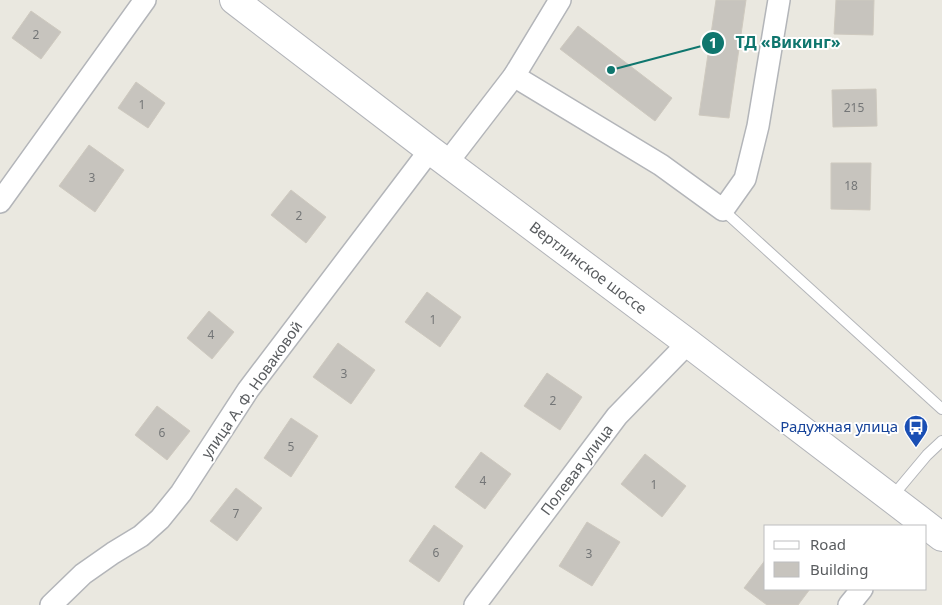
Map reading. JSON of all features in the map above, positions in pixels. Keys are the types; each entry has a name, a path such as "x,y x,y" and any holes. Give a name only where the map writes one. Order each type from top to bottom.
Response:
{"main road":[{"name":"Вертлинское шоссе","path":"234,0 891,498 915,523"},
{"name":"Вертлинское шоссе","path":"927,529 942,537"}],"street":[{"path":"0,202 146,0"},
{"name":"улица А. Ф. Новаковой","path":"51,605 83,574 141,536 160,519 181,493 248,390 439,156 514,76 560,0"},
{"path":"514,76 661,165 723,210 744,179 758,126 779,0"},
{"name":"Полевая улица","path":"475,605 618,416 688,343"},
{"path":"850,605 861,590"}],"lane":[{"path":"723,210 942,409"},
{"path":"891,498 927,455 942,441"}],"building":[{"path":"716,0 746,0 729,118 699,115"},
{"path":"836,0 874,0 873,35 834,34"},
{"path":"31,11 61,32 41,59 12,38"},
{"path":"578,26 672,98 655,121 560,49"},
{"path":"136,82 165,103 148,128 118,108"},
{"path":"876,89 877,126 833,127 832,90"},
{"path":"89,145 124,170 95,212 59,186"},
{"path":"831,163 871,163 870,210 831,209"},
{"path":"291,190 326,217 306,243 271,215"},
{"path":"427,292 461,317 440,347 405,322"},
{"path":"209,311 234,332 212,359 187,338"},
{"path":"338,343 375,370 351,404 313,377"},
{"path":"547,373 582,397 560,430 524,406"},
{"path":"157,406 190,431 167,460 135,435"},
{"path":"291,418 318,436 291,477 264,458"},
{"path":"481,452 511,474 485,509 455,487"},
{"path":"645,454 686,486 662,517 621,484"},
{"path":"236,488 262,508 237,541 210,521"},
{"path":"587,522 620,542 592,586 559,566"},
{"path":"434,525 463,546 439,582 409,561"},
{"path":"764,562 764,590 809,590 798,605 767,605 744,588"}],"place":[{"name":"ТД «Викинг»","path":"611,70"},
{"name":"Радужная улица","path":"916,448"}]}
